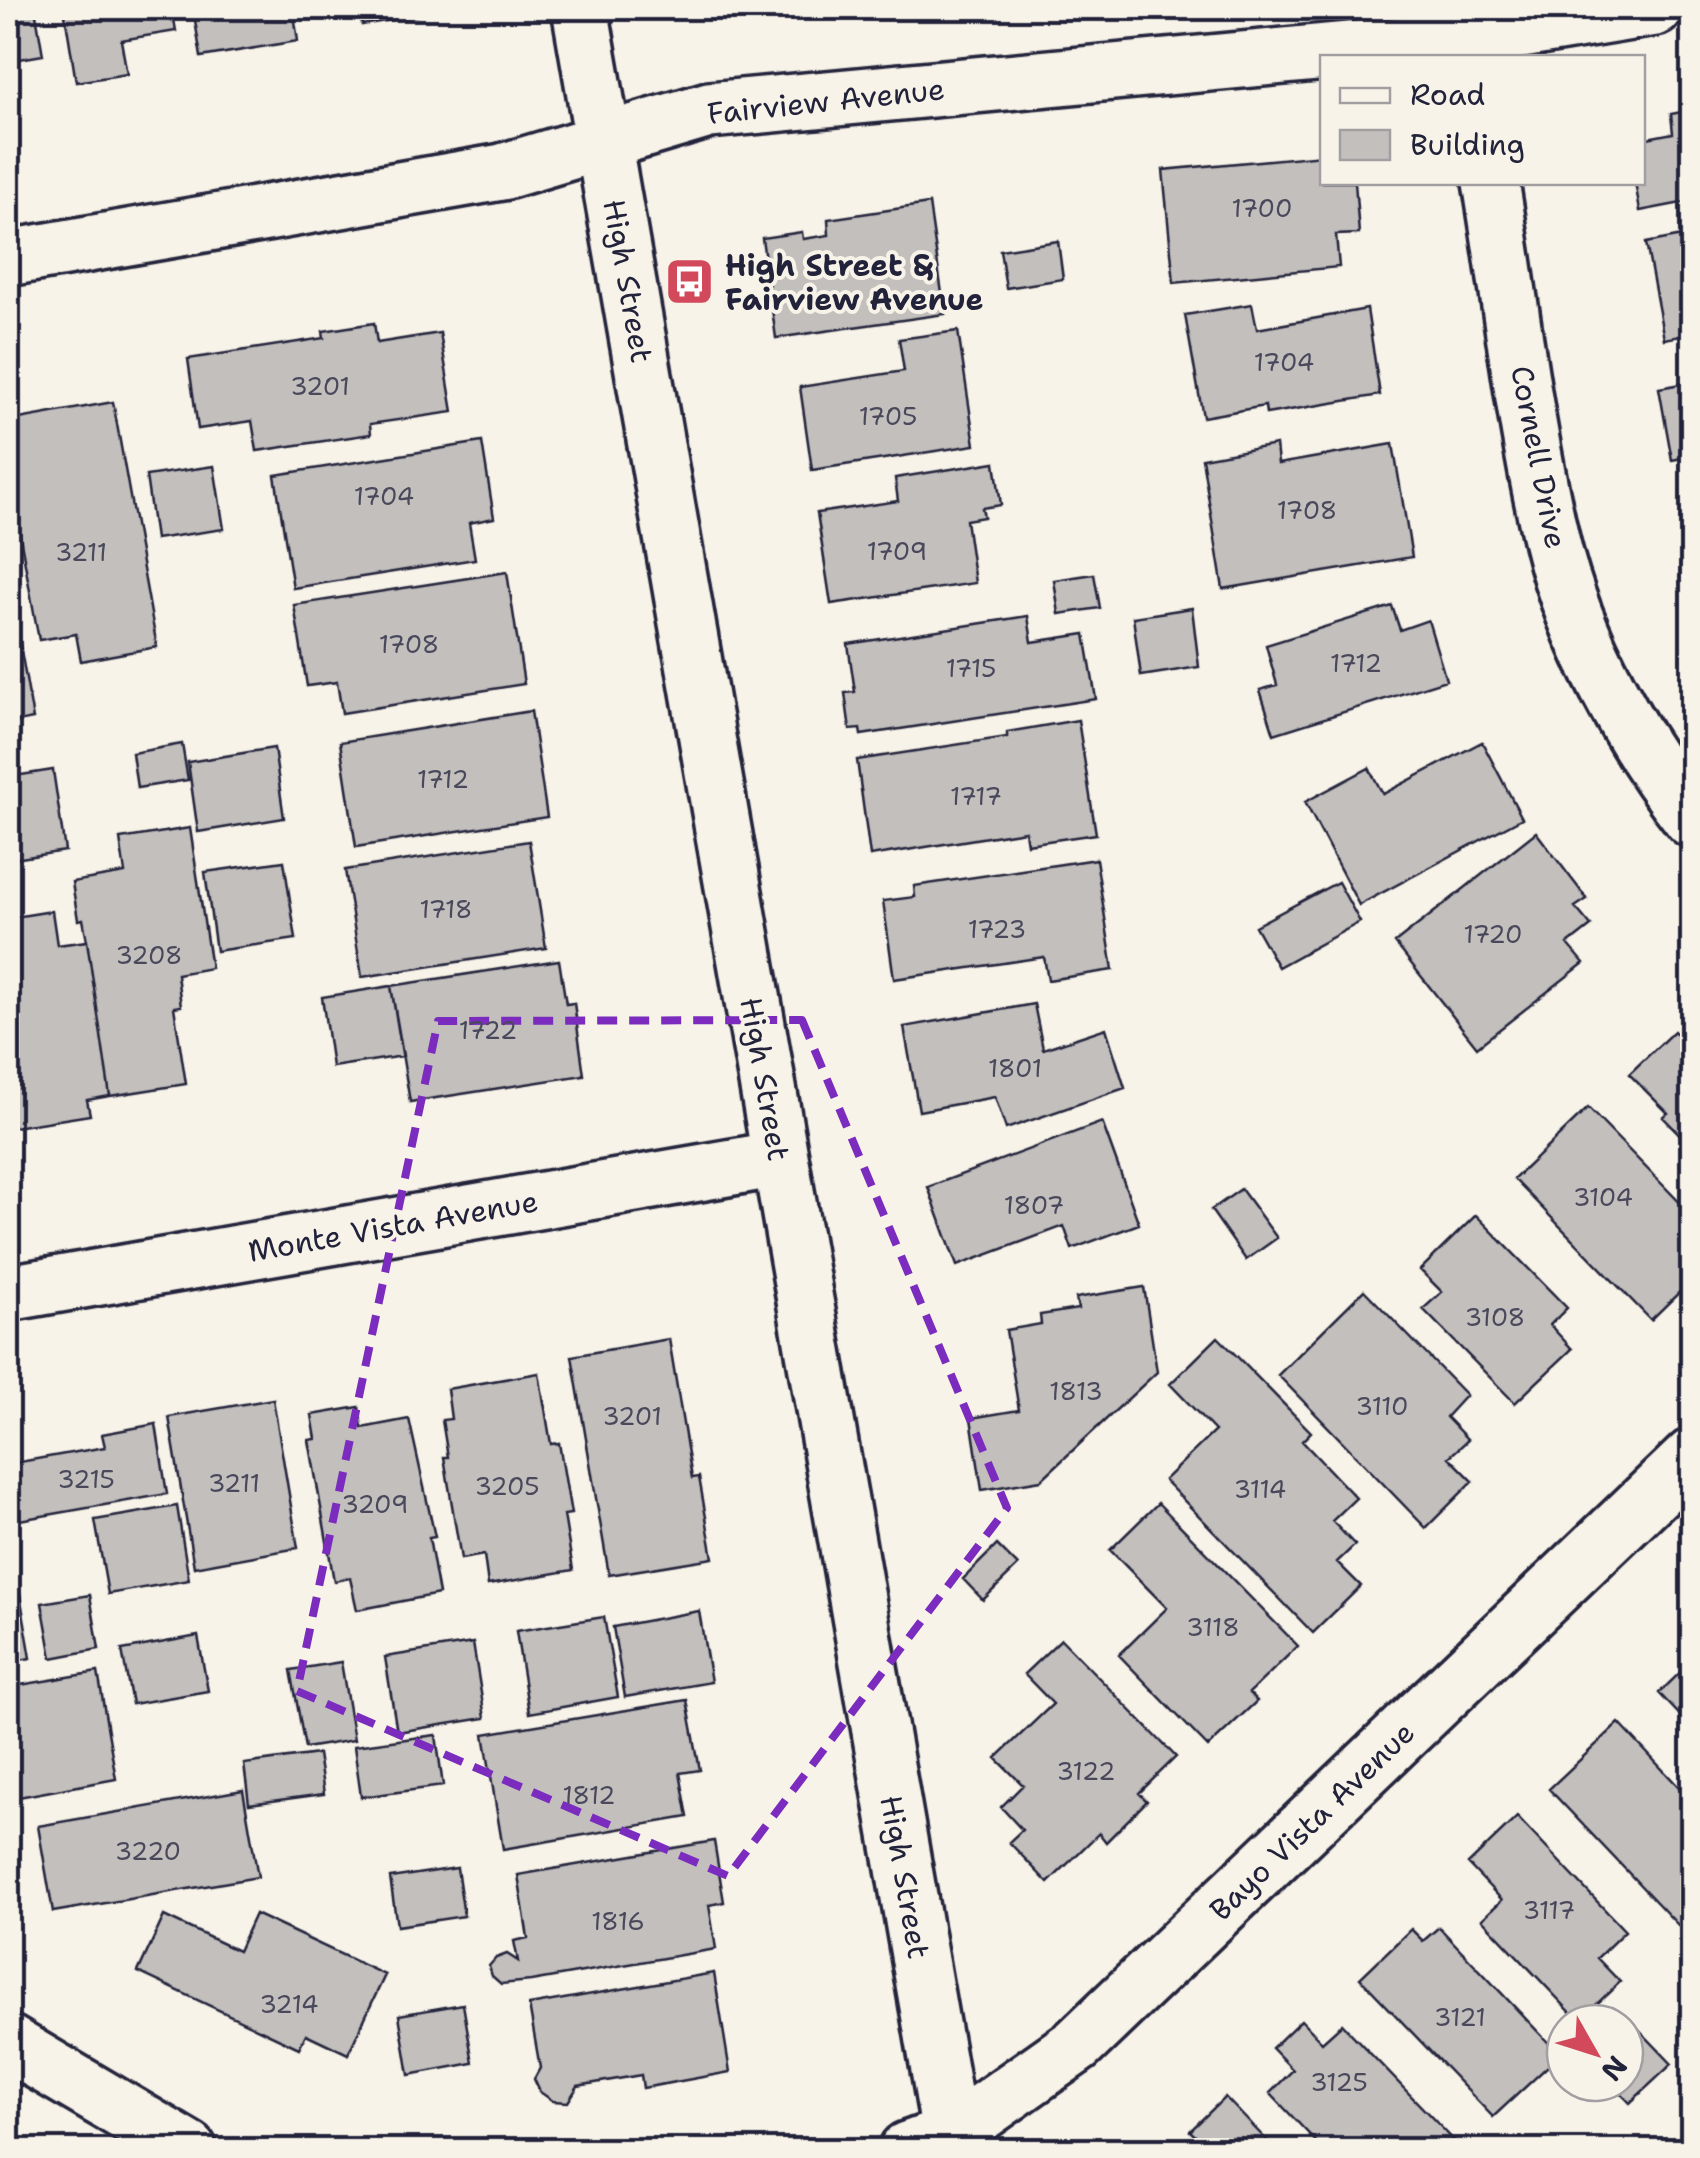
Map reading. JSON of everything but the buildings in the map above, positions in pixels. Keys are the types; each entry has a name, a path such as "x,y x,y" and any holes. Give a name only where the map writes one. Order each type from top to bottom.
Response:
{"street":[{"name":"High Street","path":"580,8 779,1159 937,2145"},
{"name":"Fairview Avenue","path":"8,258 502,172 710,110 1465,35 1655,8"},
{"name":"Cornell Drive","path":"1491,185 1552,545 1598,671 1656,774 1692,819"},
{"name":"Monte Vista Avenue","path":"8,1293 779,1159"},
{"name":"Bayo Vista Avenue","path":"937,2145 1077,2045 1692,1457"},
{"path":"8,2042 188,2150"}],"highlighted area":[{"path":"802,1020 1007,1508 728,1876 297,1691 438,1021"}],"place":[{"name":"High Street & Fairview Avenue","path":"690,282"}]}
